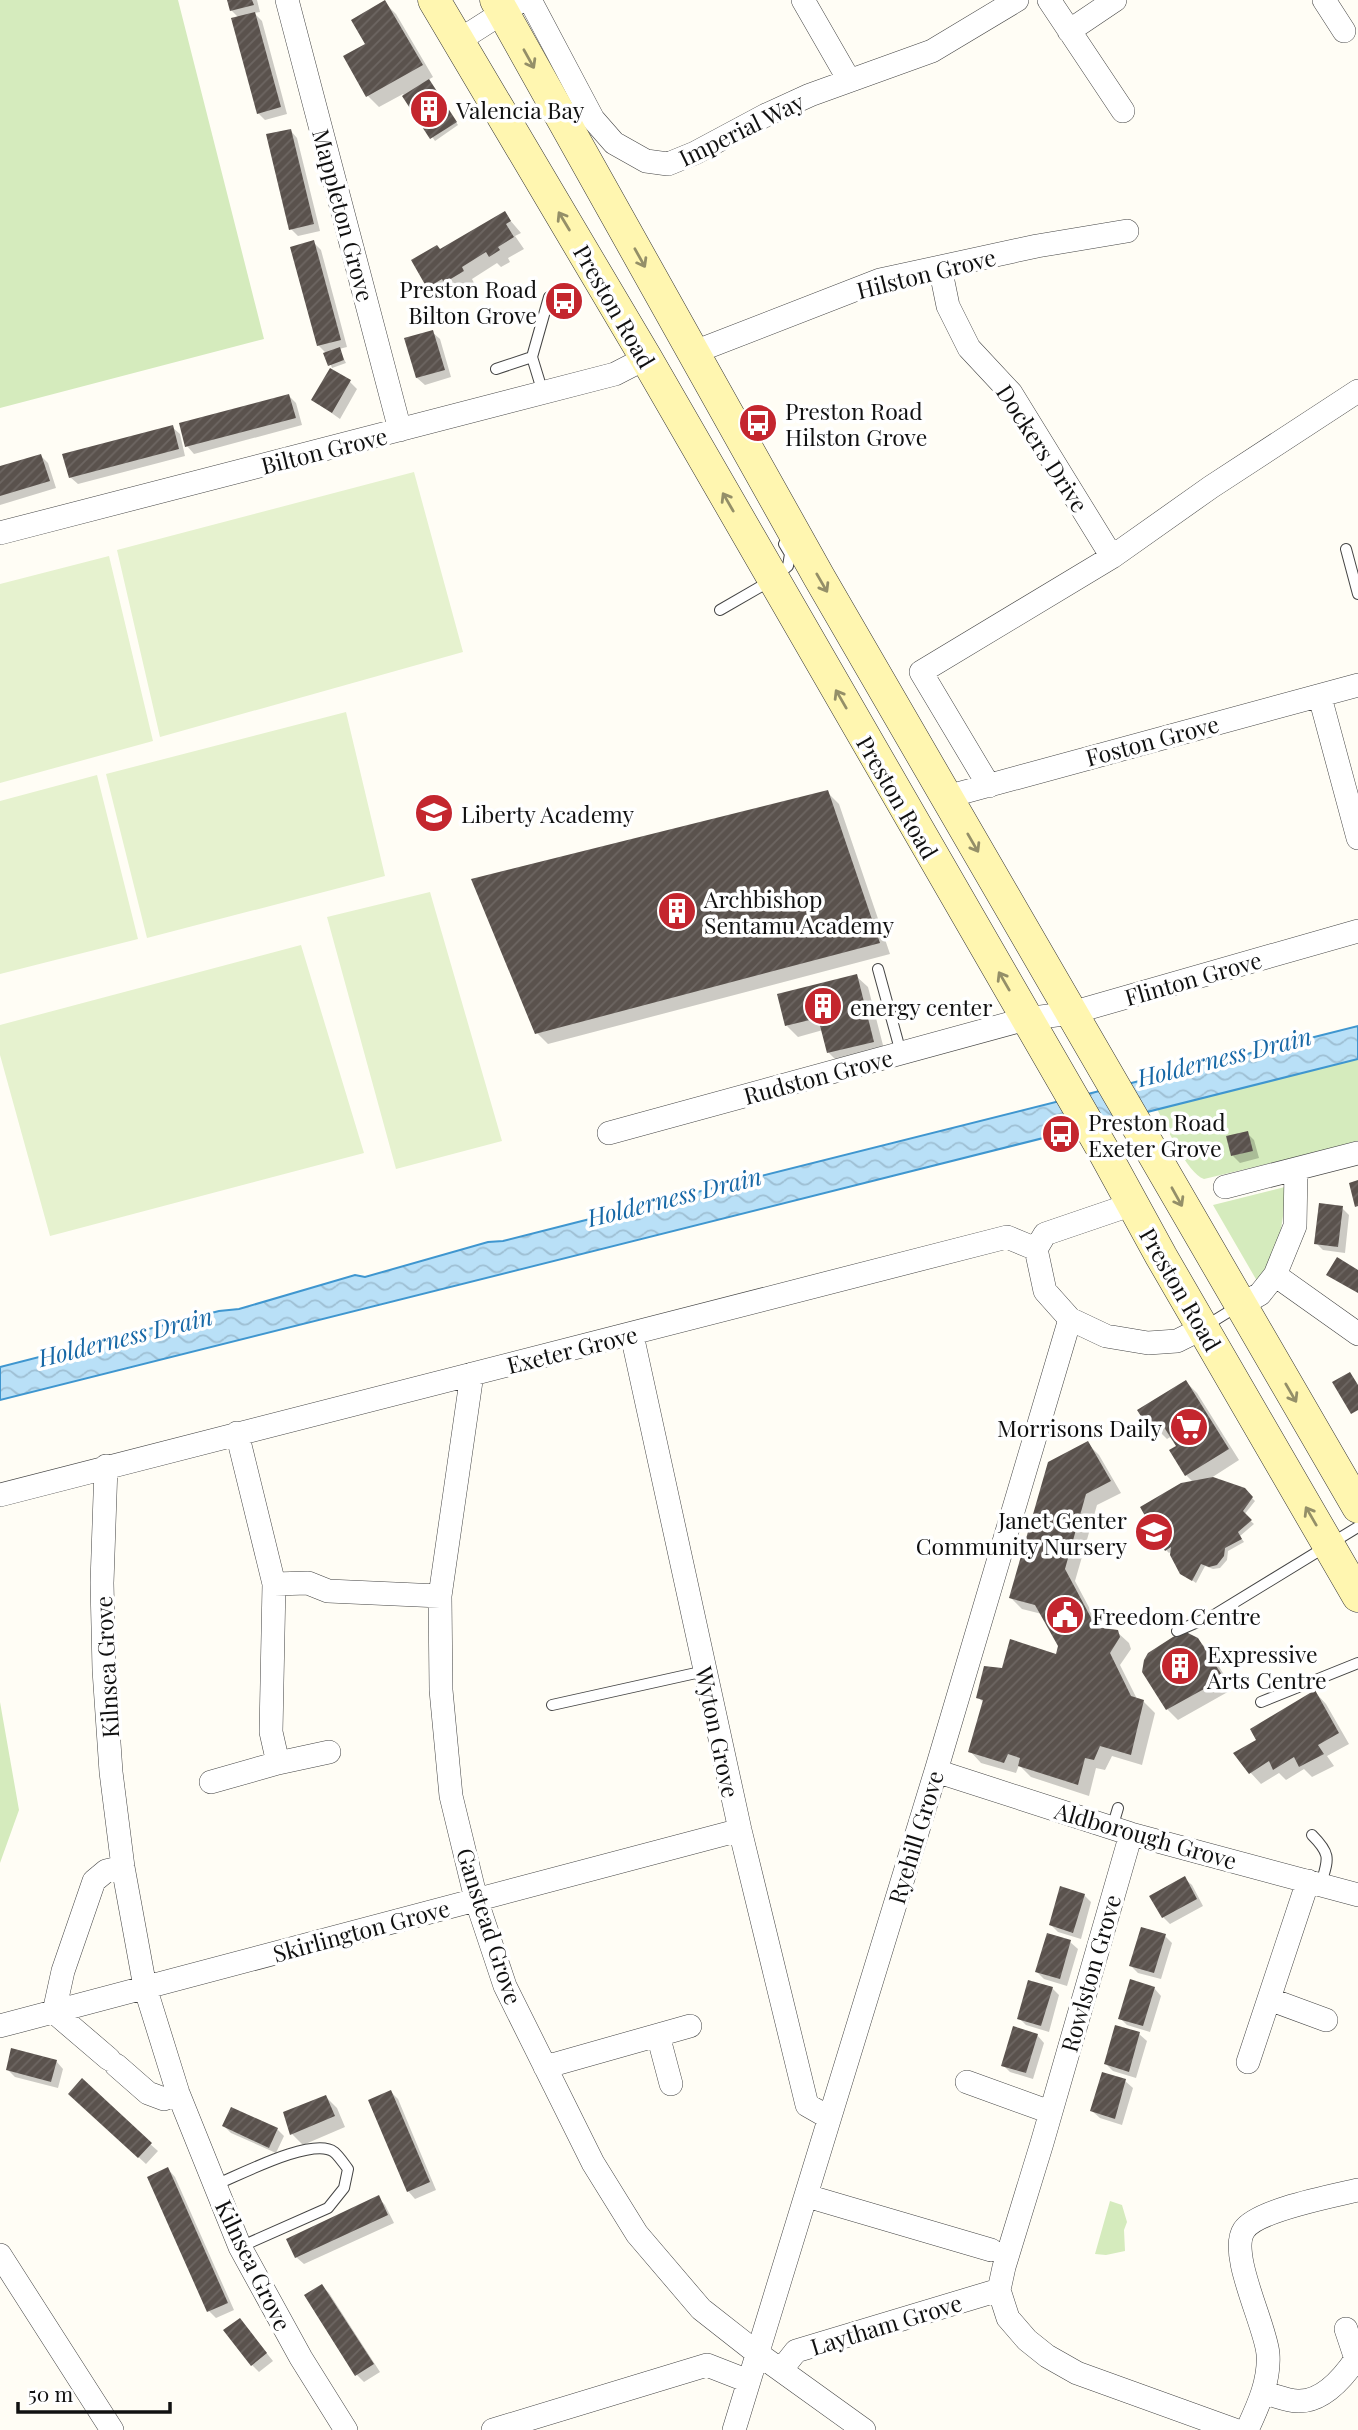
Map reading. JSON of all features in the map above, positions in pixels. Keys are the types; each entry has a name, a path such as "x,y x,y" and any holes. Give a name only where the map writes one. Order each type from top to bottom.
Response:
{"street":[{"name":"Mappleton Grove","path":"287,0 400,430"},
{"name":"Preston Road","path":"434,0 646,358 1358,1597"},
{"path":"803,0 849,80"},
{"name":"Imperial Way","path":"512,3 593,119 614,143 646,161 668,164 695,153 766,115 849,80 902,64 932,51 1017,0"},
{"path":"1049,0 1123,111"},
{"path":"1069,31 1115,0"},
{"path":"1324,0 1344,31"},
{"name":"Preston Road","path":"512,3 739,450 1106,1070 1358,1507"},
{"path":"458,41 512,3"},
{"name":"Hilston Grove","path":"692,353 880,280 1037,246 1127,231"},
{"name":"Dockers Drive","path":"940,267 948,306 969,348 1011,393 1112,556"},
{"name":"Bilton Grove","path":"0,533 615,374 646,358"},
{"path":"989,786 921,672 1112,556 1211,487 1358,391"},
{"name":"Foston Grove","path":"946,797 1358,685"},
{"path":"1320,697 1358,838"},
{"name":"Flinton Grove","path":"1026,1019 1072,1013 1358,931"},
{"name":"Rudston Grove","path":"609,1133 1026,1019"},
{"path":"1225,1187 1358,1153"},
{"path":"1241,1305 1260,1294 1275,1275 1295,1226 1296,1169"},
{"path":"1133,1204 1045,1234 1036,1248 1045,1291 1070,1319 1106,1336 1148,1343 1177,1341 1203,1328"},
{"name":"Exeter Grove","path":"0,1495 1007,1237 1036,1248"},
{"path":"1275,1275 1358,1334"},
{"name":"Ryehill Grove","path":"734,2430 936,1771 1070,1319"},
{"name":"Wyton Grove","path":"632,1335 740,1830 807,2105 828,2117"},
{"name":"Ganstead Grove","path":"472,1374 440,1596 441,1690 451,1796 476,1899 505,1986 593,2163 637,2234 701,2309 864,2430"},
{"path":"237,1433 274,1584 271,1732 278,1763"},
{"name":"Kilnsea Grove","path":"106,1466 102,1583 104,1670 111,1772 123,1867 145,1987 178,2093 240,2247 301,2358 346,2430"},
{"path":"274,1584 308,1583 328,1591 440,1596"},
{"path":"211,1782 329,1752"},
{"name":"Aldborough Grove","path":"936,1771 1358,1895"},
{"name":"Rowlston Grove","path":"999,2290 1042,2143 1120,1823"},
{"name":"Skirlington Grove","path":"0,2026 740,1830"},
{"path":"123,1867 106,1871 94,1881 62,1971 54,2012 148,2093 164,2099 178,2093"},
{"path":"1248,2062 1314,1883"},
{"path":"1269,1999 1326,2020"},
{"path":"545,2067 690,2026"},
{"path":"658,2035 671,2084"},
{"path":"967,2082 1050,2112"},
{"path":"1247,2430 1264,2393 1268,2353 1239,2250 1243,2231 1262,2216 1358,2190"},
{"path":"807,2196 991,2250"},
{"path":"0,2255 112,2430"},
{"path":"999,2290 1008,2318 1037,2348 1076,2373 1235,2430"},
{"name":"Laytham Grove","path":"780,2370 796,2351 999,2290"},
{"path":"1264,2393 1299,2401 1321,2394 1341,2380 1356,2359 1346,2329"},
{"path":"493,2430 707,2365 748,2381"}],"lane":[{"path":"543,393 532,357 549,296"},
{"path":"496,369 532,357"},
{"path":"720,610 772,579 788,566 790,554 777,531"},
{"path":"1346,549 1358,594"},
{"path":"878,969 901,1053"},
{"path":"1203,1328 1241,1305"},
{"path":"1177,1631 1214,1615 1358,1527"},
{"path":"1261,1702 1358,1663"},
{"path":"552,1705 705,1671"},
{"path":"1312,1835 1325,1848 1328,1858 1314,1883"},
{"path":"215,2185 299,2151 318,2148 333,2151 348,2169 344,2188 328,2208 240,2247"}],"green space":[{"path":"0,0 178,0 264,339 0,408"},
{"path":"414,472 463,652 160,737 117,550"},
{"path":"109,556 153,741 0,783 0,584"},
{"path":"346,712 385,876 147,938 106,774"},
{"path":"97,775 138,939 0,974 0,801"},
{"path":"430,892 502,1141 396,1169 327,917"},
{"path":"301,945 364,1153 50,1236 0,1055 0,1025"},
{"path":"1358,1059 1358,1142 1204,1179 1197,1175 1184,1159 1157,1109"},
{"path":"1285,1187 1276,1249 1257,1281 1213,1205"},
{"path":"0,1702 19,1810 0,1863"},
{"path":"1110,2201 1122,2205 1127,2222 1124,2230 1125,2251 1095,2254"}],"water":[{"name":"Holderness Drain","path":"1358,1026 1358,1059 0,1400 0,1367 219,1311 239,1309 355,1275 365,1277 488,1242 503,1241"}],"building":[{"path":"227,0 252,0 254,5 230,11"},
{"path":"385,0 423,65 366,97 343,56 365,44 351,20"},
{"path":"255,12 281,107 257,114 231,18"},
{"name":"Valencia Bay","path":"429,79 457,122 430,139 402,96"},
{"path":"291,129 314,224 289,230 266,134"},
{"path":"505,211 511,221 506,224 514,237 498,247 500,250 489,257 486,252 462,267 464,271 444,283 442,279 427,288 411,260 437,245 440,249"},
{"path":"314,240 341,340 317,346 290,247"},
{"path":"433,330 445,370 416,378 404,338"},
{"path":"340,347 344,360 328,366 323,353"},
{"path":"330,368 351,380 332,413 311,400"},
{"path":"289,394 296,418 185,447 179,423"},
{"path":"173,425 179,449 69,478 62,454"},
{"path":"41,454 50,481 0,496 0,466"},
{"name":"Archbishop Sentamu Academy","path":"828,790 880,943 535,1034 471,879"},
{"name":"energy center","path":"857,974 874,1042 827,1053 818,1018 785,1026 777,994"},
{"path":"1248,1131 1253,1151 1231,1156 1226,1136"},
{"path":"1358,1180 1358,1206 1355,1207 1349,1183"},
{"path":"1319,1203 1343,1206 1338,1247 1314,1244"},
{"path":"1337,1257 1358,1270 1358,1293 1326,1275"},
{"path":"1350,1372 1358,1385 1358,1410 1351,1414 1332,1382"},
{"name":"Morrisons Daily","path":"1186,1380 1229,1449 1185,1476 1169,1450 1176,1446 1162,1424 1155,1429 1150,1422 1146,1424 1137,1410"},
{"name":"Freedom Centre","path":"1088,1441 1111,1481 1086,1494 1065,1569 1096,1627 1118,1630 1120,1637 1110,1653 1131,1696 1144,1700 1131,1755 1100,1746 1094,1760 1085,1758 1078,1785 1018,1766 1020,1758 1008,1754 1004,1763 968,1752 983,1700 976,1698 984,1666 1002,1668 1010,1639 1056,1654 1058,1646 1035,1605 1009,1598 1048,1462"},
{"path":"1213,1477 1245,1488 1253,1497 1243,1511 1252,1520 1238,1532 1242,1539 1225,1548 1224,1556 1217,1565 1209,1567 1201,1564 1192,1581 1180,1574 1170,1555 1171,1547 1165,1551 1140,1507 1181,1483"},
{"name":"Expressive Arts Centre","path":"1186,1632 1198,1638 1224,1678 1166,1710 1142,1672 1144,1660 1148,1653 1176,1635"},
{"path":"1315,1690 1339,1733 1318,1745 1324,1754 1299,1767 1294,1757 1273,1770 1269,1761 1249,1774 1233,1753 1256,1740 1250,1729"},
{"path":"1185,1876 1197,1899 1162,1918 1149,1896"},
{"path":"1060,1886 1085,1894 1073,1933 1049,1925"},
{"path":"1141,1927 1166,1934 1154,1973 1129,1966"},
{"path":"1047,1933 1071,1940 1060,1979 1035,1972"},
{"path":"1130,1979 1155,1987 1143,2026 1118,2019"},
{"path":"1028,1980 1053,1987 1041,2026 1017,2019"},
{"path":"1115,2025 1140,2032 1129,2072 1104,2064"},
{"path":"1013,2026 1038,2034 1026,2073 1001,2066"},
{"path":"11,2048 57,2060 51,2082 6,2070"},
{"path":"1102,2072 1126,2079 1115,2119 1090,2111"},
{"path":"82,2078 152,2143 138,2158 68,2094"},
{"path":"391,2090 430,2182 407,2192 368,2100"},
{"path":"326,2095 335,2116 290,2135 283,2112"},
{"path":"231,2107 278,2128 269,2148 222,2126"},
{"path":"168,2167 228,2303 207,2312 147,2177"},
{"path":"379,2195 388,2215 295,2258 286,2239"},
{"path":"322,2284 374,2364 355,2376 304,2295"},
{"path":"240,2318 267,2353 251,2366 223,2330"}],"place":[{"name":"Valencia Bay","path":"429,109"},
{"name":"Preston Road Bilton Grove","path":"564,301"},
{"name":"Preston Road Hilston Grove","path":"758,423"},
{"name":"Liberty Academy","path":"434,813"},
{"name":"Archbishop Sentamu Academy","path":"677,911"},
{"name":"energy center","path":"823,1006"},
{"name":"Preston Road Exeter Grove","path":"1061,1134"},
{"name":"Morrisons Daily","path":"1189,1427"},
{"name":"Janet Genter Community Nursery","path":"1154,1532"},
{"name":"Freedom Centre","path":"1065,1615"},
{"name":"Expressive Arts Centre","path":"1180,1666"}]}
